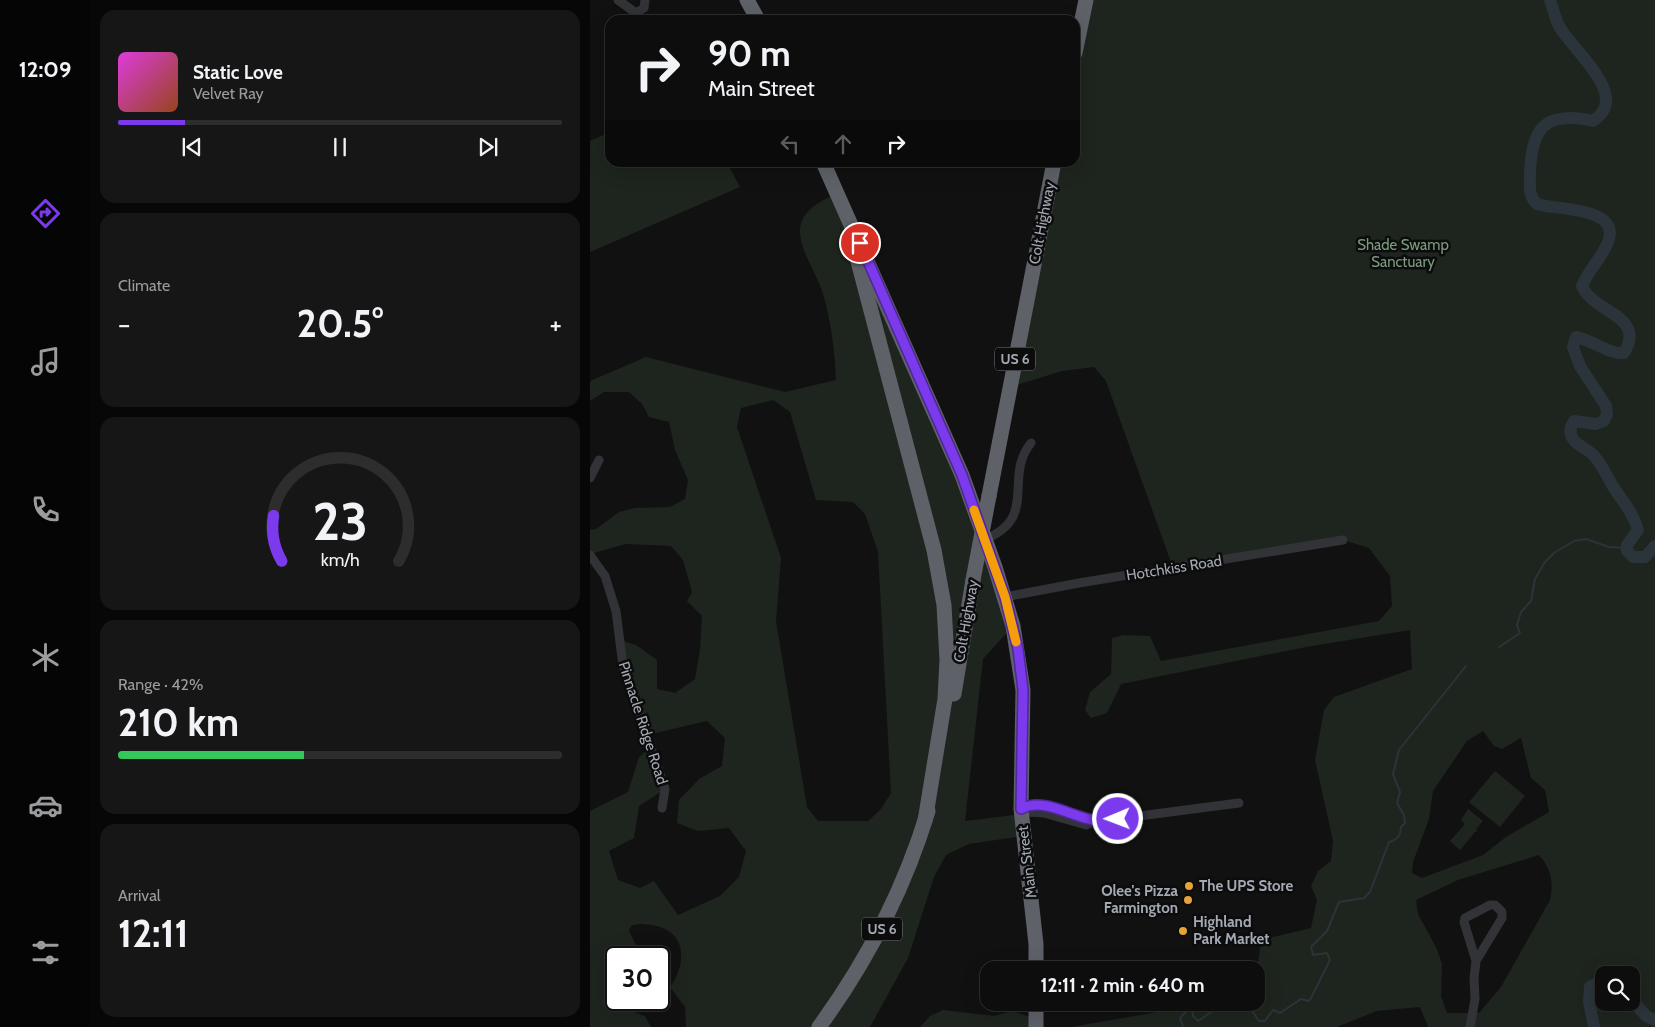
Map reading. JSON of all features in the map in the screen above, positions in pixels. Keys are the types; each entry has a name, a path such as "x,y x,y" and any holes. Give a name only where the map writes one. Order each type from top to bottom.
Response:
{"highway":[{"path":"747,0 755,15"},
{"path":"1080,29 1086,0"},
{"name":"Main Street","path":"826,167 946,437 1005,597 1018,649 1022,685 1021,809 1036,944 1036,961"},
{"name":"Colt Highway","path":"819,1027 850,983 877,938 909,869 943,756 973,580 1053,167"},
{"path":"837,194 866,293 934,550 942,588 946,640 946,680 940,740 925,821"},
{"path":"1036,1011 1036,1027"}],"street":[{"path":"618,0 636,13 644,8 645,0"},
{"path":"985,539 998,534 1011,522 1017,504 1021,463 1032,442"},
{"path":"590,478 599,460"},
{"name":"Hotchkiss Road","path":"1005,597 1343,540"},
{"name":"Pinnacle Ridge Road","path":"590,555 605,576 616,610 623,666 665,789 662,808"},
{"path":"1021,809 1032,805 1060,809 1096,821 1160,815 1239,803"},
{"path":"1470,1027 1475,999 1474,978 1476,961 1464,922 1465,918 1490,904 1495,905 1502,912 1502,918 1476,961"}],"green space":[{"name":"Shade Swamp Sanctuary","path":"1086,0 1655,0 1655,1027 1428,1027 1420,1007 1377,1011 1337,1027 1071,1027 1163,1011 1265,1011 1265,961 1258,961 1261,940 1311,928 1317,900 1311,886 1318,871 1331,861 1333,841 1315,760 1324,710 1334,697 1412,669 1410,630 1306,647 1121,684 1107,713 1091,718 1085,710 1090,692 1111,674 1112,638 1123,635 1150,636 1161,661 1379,621 1392,606 1390,576 1369,548 1343,540 1173,568 1106,381 1094,367 1062,371 1010,387 1053,167 1080,167 1080,29","holes":["1483,731 1494,746 1502,749 1521,738 1531,778 1545,790 1549,812 1506,837 1483,855 1422,878 1412,873 1413,862 1429,819 1433,791 1467,741","1539,855 1549,870 1552,888 1550,900 1501,987 1479,1013 1447,1013 1441,996 1442,964 1436,947 1418,914 1416,900 1458,880"]},
{"path":"605,134 605,167 729,167 740,187 590,252 590,141"},
{"path":"837,194 914,365 1013,626 983,659 965,821 1021,814 1023,836 969,844 946,855 934,877 908,958 870,1027 686,1027 685,1007 670,987 680,967 680,948 677,940 663,928 636,924 631,926 629,931 636,946 605,946 605,1011 634,1011 645,1016 651,1027 590,1027 590,811 628,792 639,757 651,747 665,789 639,806 634,838 609,851 618,880 640,888 654,881 678,915 720,896 739,877 746,851 729,828 698,831 677,823 679,800 699,779 722,766 725,738 707,721 647,735 620,640 636,645 657,660 657,689 675,693 695,679 700,649 702,616 687,601 692,592 683,560 671,546 626,544 590,554 590,530 596,529 619,512 635,508 670,507 685,499 688,480 675,450 669,422 649,417 642,404 629,392 604,392 590,401 590,381 646,357 785,392 836,380 835,358 826,305 800,237 800,229 805,216 819,202","holes":["773,400 790,412 816,500 853,502 865,514 878,552 891,793 881,809 868,821 818,821 807,807 776,621 781,558 737,427 741,408"]},
{"path":"1495,771 1525,796 1500,827 1469,802"},
{"path":"1468,809 1483,821 1476,829 1478,831 1460,850 1450,841 1465,824 1461,820"},
{"path":"943,1010 994,1016 1012,1011 1036,1019 1040,1027 920,1027 930,1016"}],"waterway":[{"path":"1550,0 1559,26 1596,73 1603,86 1606,99 1603,111 1593,121 1563,118 1552,121 1537,135 1531,159 1531,194 1537,204 1584,212 1596,216 1605,222 1610,230 1608,242 1582,286 1596,303 1616,315 1629,330 1629,340 1624,353 1618,353 1576,337 1573,347 1580,366 1606,406 1607,414 1604,421 1596,424 1574,421 1571,434 1573,439 1599,462 1636,523 1638,530 1627,545 1627,551 1633,557 1645,557 1655,546"},
{"path":"1499,647 1520,633 1517,625 1521,612 1531,601 1535,579 1545,562 1554,553 1574,541 1586,539 1609,547 1627,548"},
{"path":"1252,1011 1259,1021 1265,1021 1273,1010 1280,1013 1301,999 1309,1001 1311,998 1330,960 1327,953 1313,955 1311,947 1327,931 1339,902 1364,898 1370,892 1389,842 1398,837 1401,827 1405,823 1404,815 1397,803 1400,792 1393,774 1399,750 1466,666"},
{"path":"1594,1027 1589,1002 1590,987 1595,984"},
{"path":"1640,1009 1646,1016 1655,1020"},
{"path":"1183,1027 1180,1018 1186,1011"},
{"path":"1193,1011 1193,1016 1198,1021 1213,1011"}],"slow traffic":[{"path":"974,510 1005,597 1016,642"}],"place":[{"name":"The UPS Store","path":"1189,886"},
{"name":"Olee's Pizza Farmington","path":"1188,900"},
{"name":"Highland Park Market","path":"1183,931"}],"route":[{"path":"860,243 962,475 1005,597 1018,649 1023,690 1021,809 1032,805 1060,809 1096,821 1118,819"}]}
